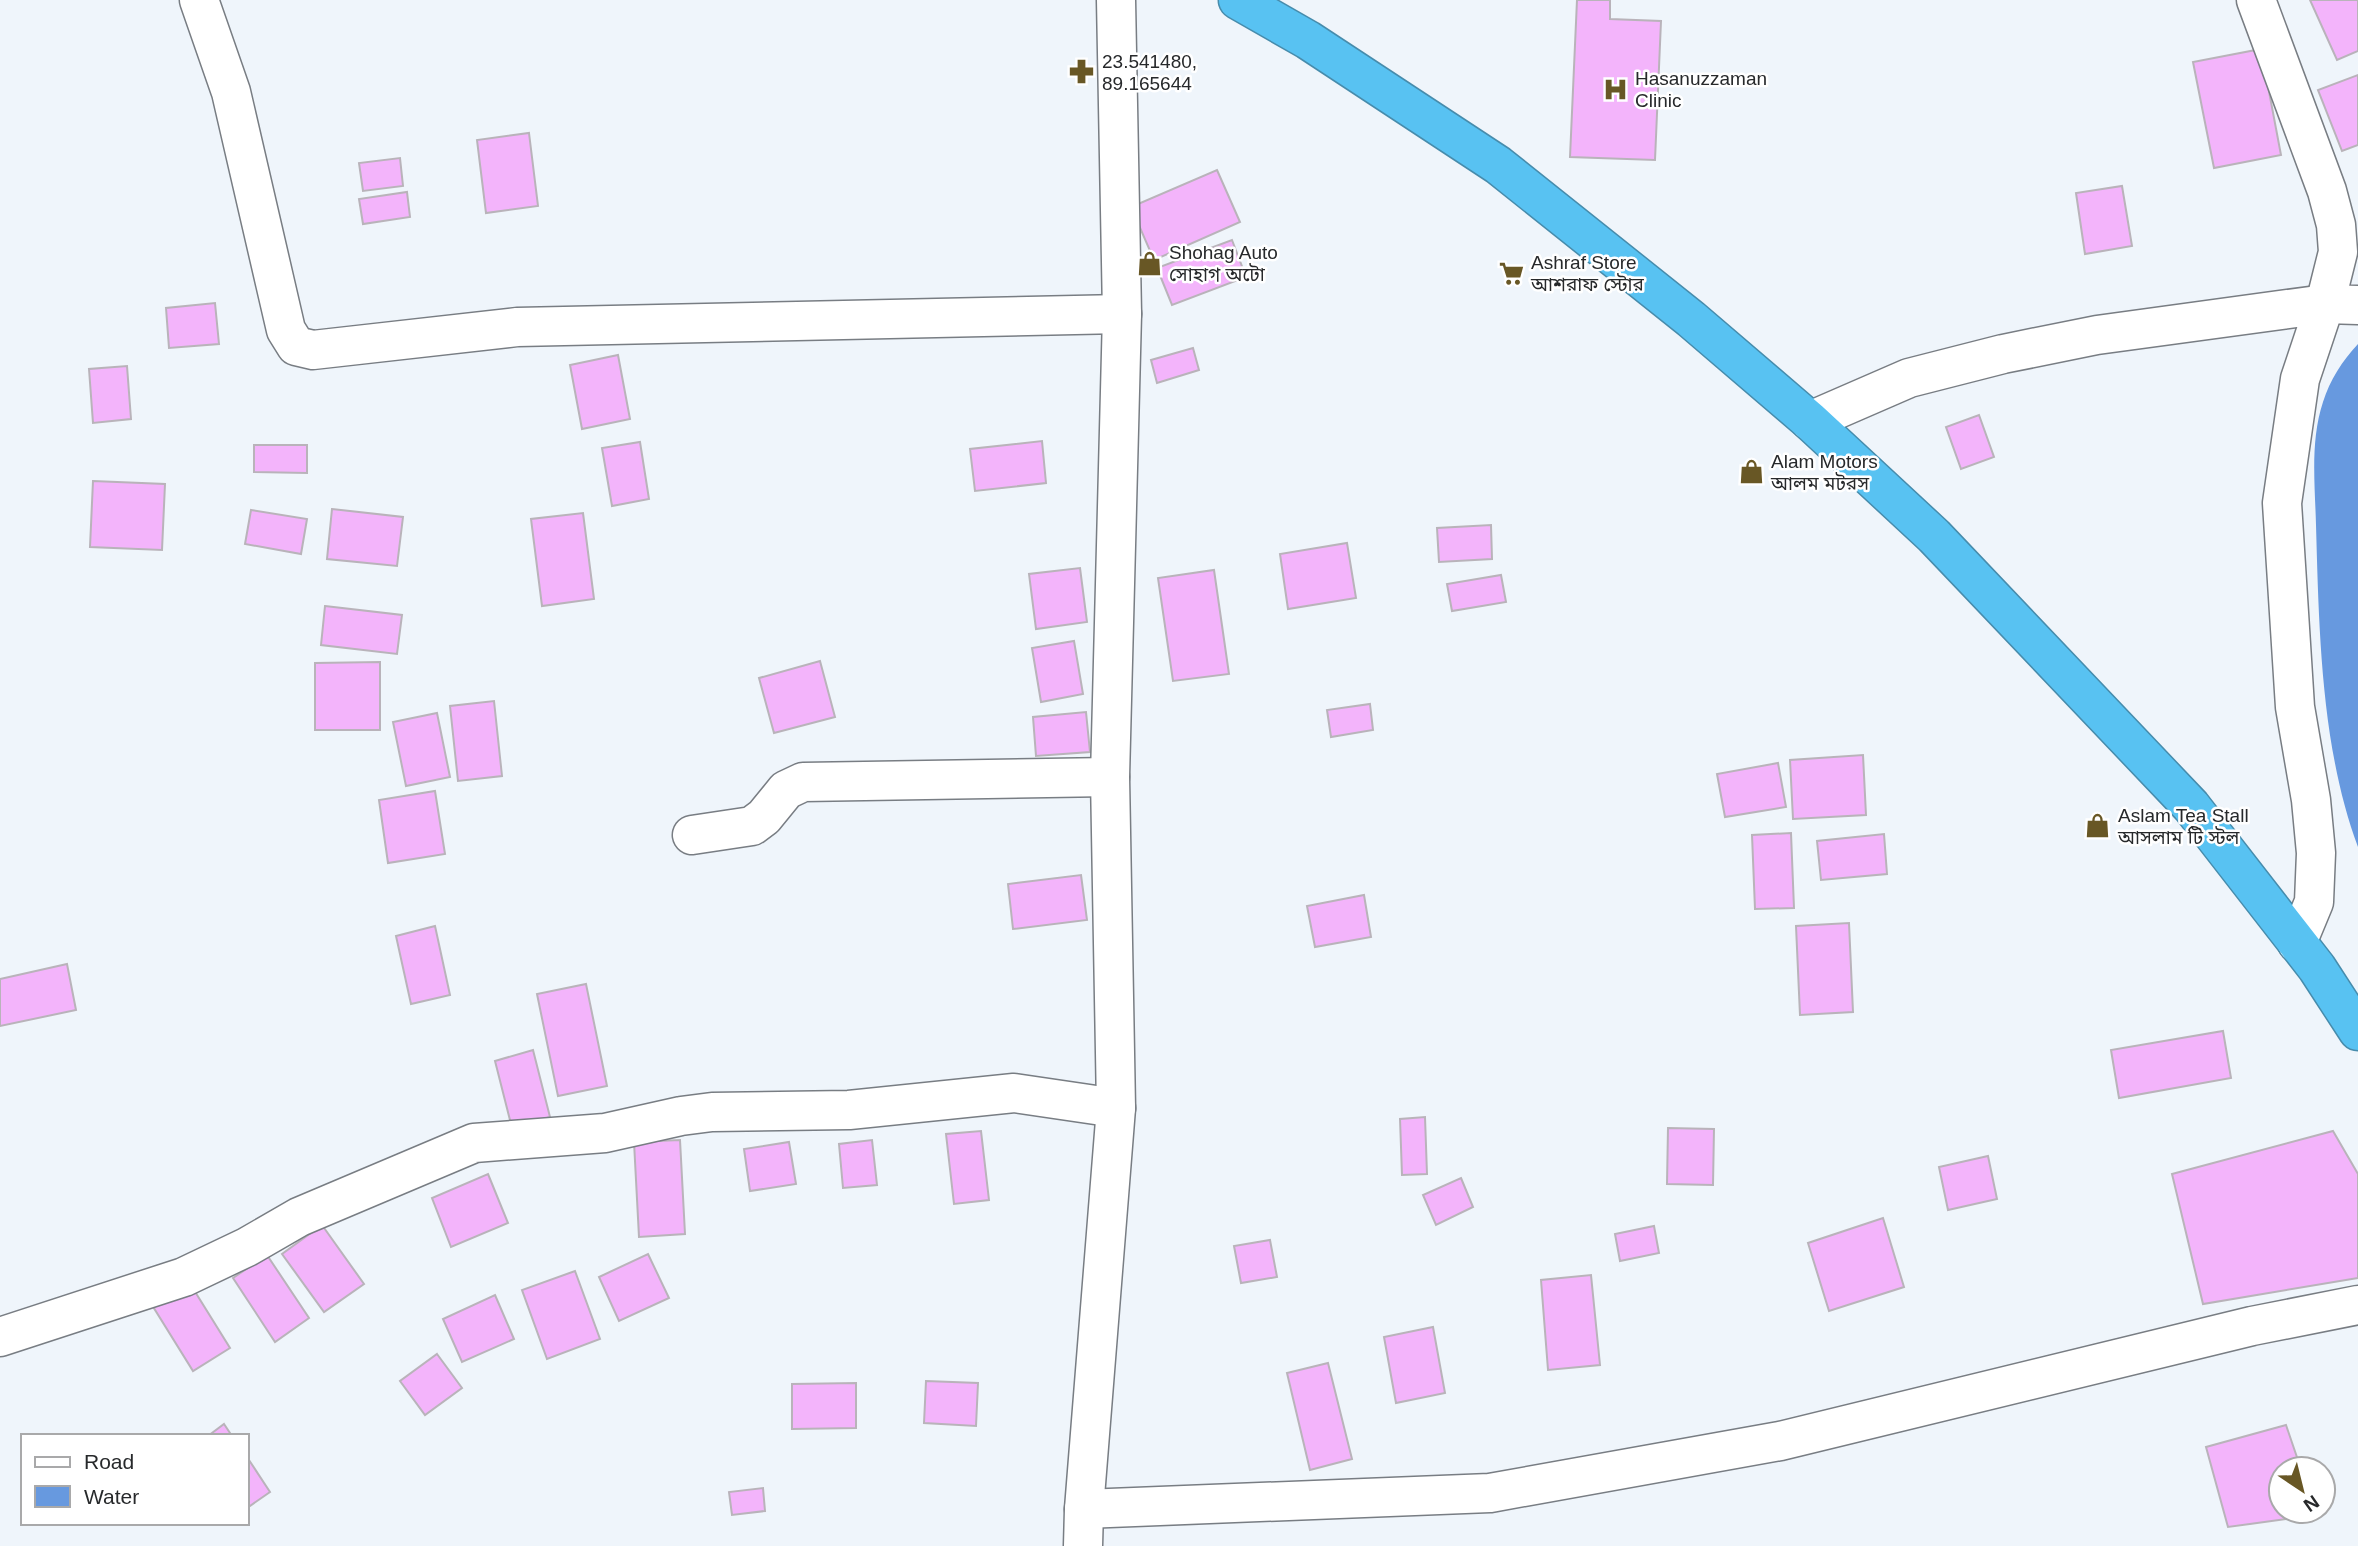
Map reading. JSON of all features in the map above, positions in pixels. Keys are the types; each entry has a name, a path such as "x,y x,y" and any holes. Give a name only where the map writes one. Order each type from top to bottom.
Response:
{"highway":[{"path":"1238,0 1308,40 1498,165 1690,319 1810,421 1934,536 2191,806 2317,968 2358,1031"}],"street":[{"path":"199,0 231,92 286,330 296,345 313,350 530,327 1122,314"},
{"path":"1116,0 1122,314 1110,777 1116,1108 1083,1528 1490,1493 1780,1441 2238,1330 2358,1306"},
{"path":"2256,0 2327,191 2336,225 2341,304 2300,379 2282,503 2295,707 2311,800 2316,853 2314,902 2297,943"},
{"path":"1810,421 1909,378 2003,354 2097,335 2341,304"},
{"path":"692,835 752,826 764,817 786,790 803,782 1110,777"},
{"path":"0,1337 184,1278 247,1247 299,1217 474,1143 605,1133 712,1112 849,1110 1014,1093 1116,1108"}],"water":[{"path":"2358,344 2358,847 2336,770 2324,688 2314,463 2316,432 2326,394 2337,371"}],"building":[{"name":"Hasanuzzaman Clinic","path":"1577,0 1610,0 1610,19 1661,21 1655,160 1570,157"},
{"path":"2310,0 2358,0 2358,51 2337,60"},
{"path":"2261,49 2281,155 2214,168 2193,62"},
{"path":"2358,75 2358,145 2342,151 2318,90"},
{"path":"529,133 538,206 486,213 477,140"},
{"path":"400,158 403,186 363,191 359,163"},
{"path":"1217,170 1240,222 1154,260 1131,207"},
{"path":"2122,186 2132,246 2085,254 2076,193"},
{"path":"407,192 410,217 363,224 359,199"},
{"path":"1232,240 1246,277 1172,305 1157,268"},
{"path":"215,303 219,344 169,348 166,308"},
{"path":"1193,348 1199,370 1157,383 1151,360"},
{"path":"618,355 630,419 582,429 570,365"},
{"path":"127,366 131,419 93,423 89,369"},
{"path":"1979,415 1994,457 1961,469 1946,427"},
{"path":"1042,441 1046,483 975,491 970,449"},
{"path":"640,442 649,499 612,506 602,448"},
{"path":"254,445 307,445 307,473 254,472"},
{"path":"93,481 165,484 162,550 90,547"},
{"path":"332,509 403,517 397,566 327,559"},
{"path":"251,510 307,519 301,554 245,544"},
{"path":"583,513 594,599 542,606 531,519"},
{"path":"1491,525 1492,559 1439,562 1437,528"},
{"path":"1347,543 1356,598 1288,609 1280,554"},
{"path":"1080,568 1087,622 1036,629 1029,574"},
{"path":"1214,570 1229,674 1173,681 1158,578"},
{"path":"1501,575 1506,602 1452,611 1447,584"},
{"path":"325,606 402,615 397,654 321,645"},
{"path":"1074,641 1083,694 1041,702 1032,648"},
{"path":"820,661 835,717 774,733 759,678"},
{"path":"380,662 380,730 315,730 315,663"},
{"path":"494,701 502,776 458,781 450,706"},
{"path":"1370,704 1373,730 1331,737 1327,710"},
{"path":"1086,712 1090,752 1036,756 1033,717"},
{"path":"437,713 450,777 406,786 393,722"},
{"path":"1863,755 1866,815 1793,819 1790,760"},
{"path":"1778,763 1786,807 1725,817 1717,774"},
{"path":"435,791 445,854 388,863 379,800"},
{"path":"1791,833 1794,908 1755,909 1752,835"},
{"path":"1884,834 1887,874 1821,880 1817,841"},
{"path":"1081,875 1087,920 1013,929 1008,884"},
{"path":"1364,895 1371,937 1315,947 1307,906"},
{"path":"1849,923 1853,1012 1800,1015 1796,926"},
{"path":"435,926 450,995 411,1004 396,936"},
{"path":"67,964 76,1010 0,1026 0,979"},
{"path":"586,984 607,1086 558,1096 537,994"},
{"path":"2223,1031 2231,1078 2119,1098 2111,1050"},
{"path":"533,1050 550,1117 512,1128 495,1061"},
{"path":"1425,1117 1427,1174 1402,1175 1400,1119"},
{"path":"1668,1128 1714,1129 1713,1185 1667,1184"},
{"path":"981,1131 989,1200 954,1204 946,1134"},
{"path":"2333,1131 2358,1174 2358,1278 2203,1304 2172,1174"},
{"path":"680,1140 685,1234 639,1237 634,1142"},
{"path":"872,1140 877,1185 843,1188 839,1144"},
{"path":"789,1142 796,1184 750,1191 744,1149"},
{"path":"1988,1156 1997,1199 1948,1210 1939,1167"},
{"path":"488,1174 508,1223 451,1247 432,1198"},
{"path":"1461,1178 1473,1207 1436,1225 1423,1195"},
{"path":"1883,1218 1904,1287 1829,1311 1808,1243"},
{"path":"322,1225 364,1284 324,1312 282,1254"},
{"path":"1654,1226 1659,1253 1620,1261 1615,1234"},
{"path":"1270,1240 1277,1277 1241,1283 1234,1246"},
{"path":"648,1254 669,1298 619,1321 599,1277"},
{"path":"267,1255 309,1318 275,1342 233,1278"},
{"path":"575,1271 600,1339 547,1359 522,1290"},
{"path":"1591,1275 1600,1365 1548,1370 1541,1280"},
{"path":"189,1282 230,1348 193,1371 152,1305"},
{"path":"495,1295 514,1339 462,1362 443,1319"},
{"path":"1433,1327 1445,1393 1396,1403 1384,1337"},
{"path":"437,1354 462,1388 425,1415 400,1381"},
{"path":"1328,1363 1352,1459 1310,1470 1287,1373"},
{"path":"926,1381 978,1383 976,1426 924,1423"},
{"path":"856,1383 856,1428 792,1429 792,1384"},
{"path":"224,1424 231,1434 211,1434"},
{"path":"2286,1425 2296,1455 2267,1455 2267,1522 2228,1527 2206,1447"},
{"path":"248,1459 270,1492 248,1507"},
{"path":"763,1488 765,1511 732,1515 729,1492"}],"place":[{"name":"23.541480, 89.165644","path":"1082,72"},
{"name":"Hasanuzzaman Clinic","path":"1615,89"},
{"name":"Shohag Auto সোহাগ অটো","path":"1149,263"},
{"name":"Ashraf Store আশরাফ স্টোর","path":"1511,273"},
{"name":"Alam Motors আলম মটরস","path":"1751,472"},
{"name":"Aslam Tea Stall আসলাম টি স্টল","path":"2098,826"}]}
